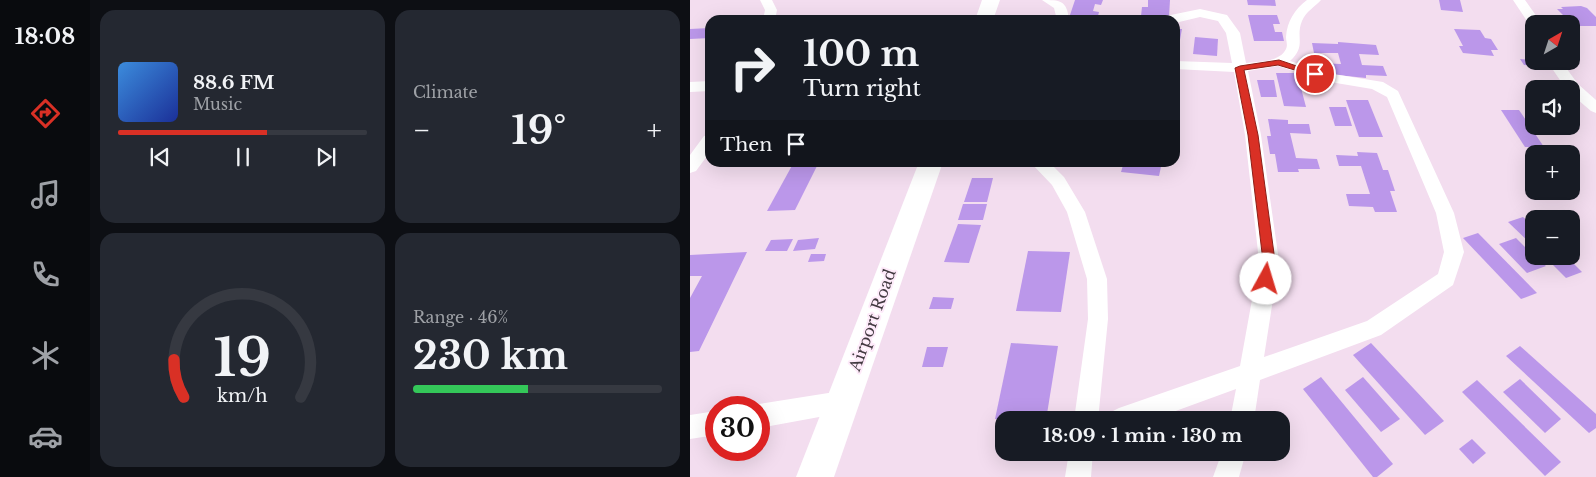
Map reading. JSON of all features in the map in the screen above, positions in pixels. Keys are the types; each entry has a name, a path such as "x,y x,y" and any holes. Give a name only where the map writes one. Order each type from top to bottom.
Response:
{"highway":[{"path":"986,15 991,0"},
{"name":"Airport Road","path":"815,477 841,402 929,167"}],"street":[{"path":"766,0 771,10 770,15"},
{"path":"1048,0 1060,5 1063,15"},
{"path":"1279,62 1293,48 1295,18 1304,7 1315,0"},
{"path":"1520,0 1530,15"},
{"path":"1180,18 1201,12 1213,14 1223,18 1233,32 1253,135 1269,261 1244,411"},
{"path":"1144,411 1374,328 1446,279 1454,252 1445,213 1393,94 1385,88 1365,82 1326,77 1279,62 1240,68 1180,65"},
{"path":"1559,70 1564,79 1578,94 1596,108"},
{"path":"690,88 705,86"},
{"path":"690,167 705,147"},
{"path":"1043,167 1058,181 1076,212 1097,279 1098,318 1087,411"},
{"path":"770,414 841,402"},
{"path":"690,427 705,425"},
{"path":"1078,477 1080,461"},
{"path":"1226,477 1231,461"}],"building":[{"path":"1075,0 1103,0 1101,5 1095,4 1093,11 1099,12 1098,15 1070,15"},
{"path":"1148,0 1170,0 1169,15 1141,15 1142,7 1148,7"},
{"path":"1247,0 1275,0 1276,6 1248,5"},
{"path":"1439,0 1460,0 1463,12 1441,10"},
{"path":"1581,6 1587,8 1596,17 1596,26 1580,26 1580,15 1563,15 1557,9 1563,9 1561,7"},
{"path":"1248,15 1277,15 1280,24 1273,24 1275,32 1282,32 1284,41 1254,41"},
{"path":"705,28 705,38 690,39 690,29"},
{"path":"1454,29 1480,30 1485,38 1491,39 1498,50 1491,50 1494,56 1463,53 1459,46 1463,46"},
{"path":"1195,37 1218,39 1217,56 1193,54"},
{"path":"1338,42 1376,45 1379,55 1359,54 1362,65 1383,66 1387,76 1366,75 1366,78 1318,73 1316,63 1341,64 1338,53 1314,53 1312,43 1338,44"},
{"path":"1520,59 1525,59 1524,65"},
{"path":"1276,73 1297,73 1306,107 1284,106"},
{"path":"1257,80 1274,80 1277,97 1261,97"},
{"path":"1346,100 1368,100 1383,137 1359,137"},
{"path":"1329,107 1346,107 1352,126 1335,126"},
{"path":"1501,110 1519,110 1525,119 1525,135 1536,135 1543,145 1525,145 1525,147"},
{"path":"1268,119 1288,120 1288,124 1309,124 1311,134 1290,133 1296,158 1317,159 1320,169 1298,169 1299,172 1278,172 1275,154 1270,154 1267,136 1271,136"},
{"path":"1357,152 1377,153 1383,170 1388,170 1395,191 1390,191 1397,212 1375,212 1373,207 1349,206 1346,194 1370,194 1361,166 1339,166 1336,155 1358,156"},
{"path":"791,167 816,167 795,210 767,211"},
{"path":"1122,167 1161,167 1159,176 1121,172"},
{"path":"972,178 993,178 987,202 964,202"},
{"path":"963,204 987,204 983,220 958,220"},
{"path":"1523,217 1525,219 1525,238 1508,222"},
{"path":"958,224 981,225 969,263 944,262"},
{"path":"1478,233 1537,293 1521,299 1463,238"},
{"path":"819,238 815,249 793,251 798,240"},
{"path":"1516,238 1525,247 1525,265 1546,266 1527,273 1499,244"},
{"path":"793,239 787,251 765,251 771,240"},
{"path":"1028,251 1070,252 1061,312 1016,311"},
{"path":"747,252 699,351 690,352 690,298 702,276 690,276 690,255"},
{"path":"811,254 826,254 824,261 808,262"},
{"path":"1553,265 1575,265 1582,272 1566,278"},
{"path":"933,297 954,298 951,309 929,309"},
{"path":"1011,343 1058,346 1047,411 997,411"},
{"path":"1371,343 1444,421 1425,435 1353,355"},
{"path":"1520,346 1596,414 1596,428 1589,433 1506,356"},
{"path":"927,347 948,347 943,367 922,367"},
{"path":"1321,377 1393,464 1377,477 1373,477 1303,389"},
{"path":"1363,377 1400,419 1381,432 1345,390"},
{"path":"1520,379 1561,419 1545,433 1503,392"},
{"path":"1477,380 1561,462 1545,476 1462,392"},
{"path":"1472,439 1486,453 1473,464 1459,449"}],"route":[{"path":"1266,279 1269,261 1253,135 1240,68 1279,62 1315,74"}]}
